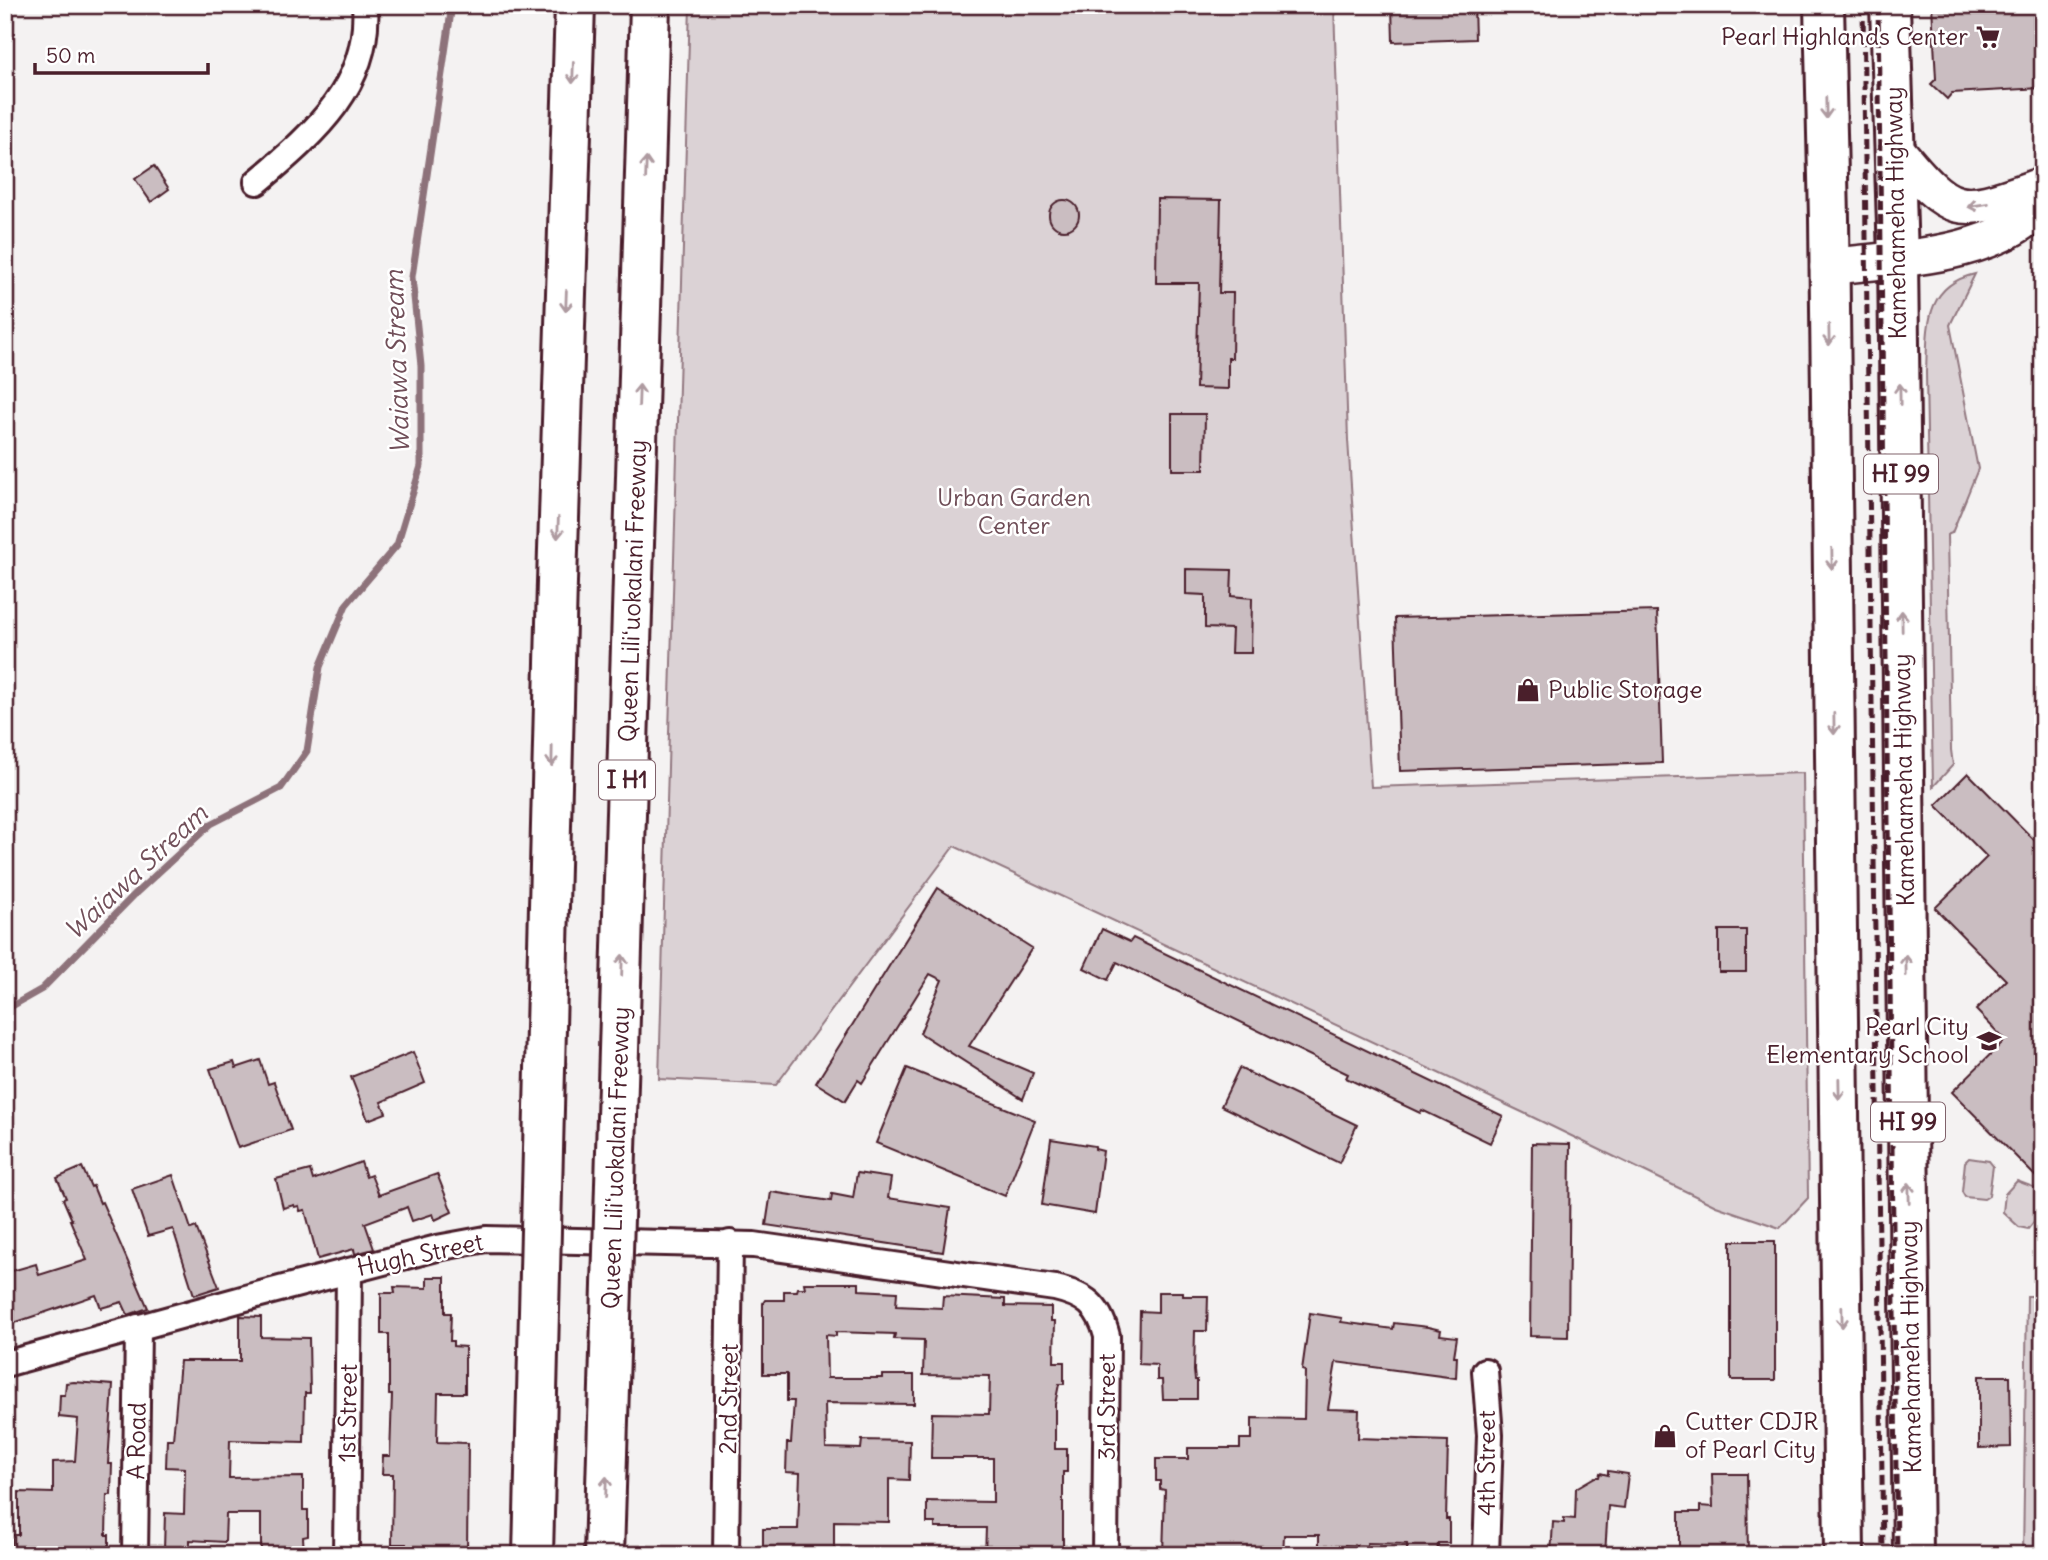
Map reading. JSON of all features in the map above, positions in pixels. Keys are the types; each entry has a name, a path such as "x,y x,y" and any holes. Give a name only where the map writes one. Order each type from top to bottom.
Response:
{"main road":[{"path":"533,1555 557,569 575,5"},
{"name":"Queen Liliʻuokalani Freeway","path":"604,1555 650,5"},
{"name":"HI 99","path":"1824,5 1844,1555"},
{"name":"Kamehameha Highway","path":"1890,5 1898,258 1913,1555"},
{"path":"1896,149 1924,183 1948,202 1964,207 1984,205 2043,185"},
{"path":"1828,267 1945,252 1974,245 2014,229 2043,204"}],"street":[{"path":"257,181 305,141 344,95 358,64 367,25 365,5"},
{"name":"Hugh Street","path":"5,1364 437,1248 486,1239 754,1245 1055,1289"},
{"name":"2nd Street","path":"726,1555 730,1243"},
{"name":"1st Street","path":"346,1555 349,1271"},
{"name":"3rd Street","path":"1055,1289 1072,1292 1091,1303 1101,1318 1107,1336 1105,1555"},
{"name":"A Road","path":"135,1555 138,1327"},
{"name":"4th Street","path":"1485,1371 1490,1435 1486,1555"}],"green space":[{"name":"Urban Garden Center","path":"690,5 1334,5 1348,440 1371,787 1803,773 1808,1198 1780,1228 1716,1206 954,846 776,1085 659,1079"},
{"path":"1975,274 1950,325 1978,469 1952,533 1947,535 1953,765 1933,787 1927,340 1937,299 1946,288 1958,280"},
{"path":"1969,1158 1989,1161 1993,1166 1989,1196 1984,1199 1965,1197 1962,1192 1965,1162"},
{"path":"2017,1181 2036,1188 2043,1196 2043,1210 2028,1229 2019,1227 2003,1212 2005,1194"},
{"path":"2027,1296 2043,1296 2043,1555 2023,1555"}],"building":[{"path":"1392,5 1474,5 1475,39 1393,42"},
{"name":"Pearl Highlands Center","path":"1932,5 2043,5 2043,88 1952,93 1947,99 1931,84 1936,79"},
{"path":"154,166 169,189 151,202 135,179"},
{"path":"1157,199 1221,200 1219,293 1233,293 1232,358 1228,358 1228,389 1196,388 1199,283 1156,283"},
{"path":"1064,200 1075,204 1079,215 1075,226 1064,230 1053,226 1049,215 1053,204"},
{"path":"1172,414 1205,414 1204,470 1172,470"},
{"path":"1186,569 1232,570 1231,596 1252,598 1251,653 1231,653 1232,629 1205,628 1205,595 1186,594"},
{"name":"Public Storage","path":"1657,611 1662,763 1400,771 1395,618"},
{"path":"1968,773 2043,849 2043,1184 1952,1092 2005,1040 1976,1010 2006,980 1935,908 1987,857 1936,805"},
{"path":"938,888 1032,948 969,1046 1033,1073 1023,1099 920,1033 942,980 930,974 862,1083 858,1080 845,1101 816,1083"},
{"path":"1102,929 1130,942 1133,938 1503,1116 1490,1143 1422,1110 1420,1113 1346,1078 1348,1074 1117,962 1108,980 1084,968"},
{"path":"1719,930 1746,930 1746,972 1719,972"},
{"path":"413,1052 425,1083 381,1102 386,1113 368,1120 351,1077"},
{"path":"260,1060 268,1084 274,1082 291,1130 238,1148 210,1069 234,1062 236,1068"},
{"path":"907,1068 1035,1120 1005,1196 876,1143"},
{"path":"1239,1068 1357,1125 1339,1163 1221,1106"},
{"path":"1051,1139 1095,1146 1095,1149 1103,1151 1095,1214 1042,1205"},
{"path":"1532,1143 1570,1144 1568,1337 1530,1336"},
{"path":"361,1162 366,1177 371,1175 379,1195 437,1174 452,1212 435,1220 433,1214 412,1221 407,1207 365,1223 374,1249 355,1254 354,1249 318,1259 305,1210 300,1211 299,1206 294,1205 283,1208 276,1179 310,1170 313,1180"},
{"path":"82,1167 100,1203 102,1202 148,1308 128,1315 122,1302 101,1308 96,1295 5,1326 5,1273 36,1264 39,1275 87,1260 70,1220 63,1199 66,1198 57,1178"},
{"path":"857,1173 891,1178 888,1198 950,1208 943,1252 766,1225 771,1192 831,1201 832,1194 853,1198"},
{"path":"173,1175 191,1229 196,1227 219,1287 194,1295 173,1229 148,1236 132,1189"},
{"path":"1731,1241 1775,1241 1775,1380 1731,1380"},
{"path":"427,1277 445,1277 445,1313 451,1313 450,1341 453,1341 453,1346 465,1347 465,1393 438,1393 437,1442 468,1443 467,1552 406,1551 406,1544 392,1544 393,1474 382,1474 383,1456 390,1456 392,1395 389,1395 389,1334 381,1334 381,1293 395,1293 394,1287 427,1288"},
{"path":"804,1283 859,1283 859,1290 897,1292 896,1306 942,1308 943,1296 1005,1299 1005,1306 1051,1307 1051,1321 1055,1321 1054,1362 1064,1362 1064,1384 1059,1384 1055,1404 1055,1449 1067,1449 1067,1472 1063,1472 1063,1555 985,1555 986,1528 935,1528 935,1523 927,1523 927,1501 993,1502 993,1458 931,1458 932,1413 989,1414 990,1376 923,1375 924,1340 894,1339 895,1334 836,1332 836,1336 826,1335 827,1378 914,1375 914,1404 825,1403 826,1448 861,1449 862,1440 910,1441 909,1480 889,1479 889,1522 834,1521 834,1555 763,1555 763,1529 798,1529 800,1473 786,1472 787,1443 791,1443 794,1401 787,1401 787,1374 763,1374 763,1303 765,1300 784,1300 784,1291 805,1288"},
{"path":"1158,1292 1208,1296 1207,1331 1195,1331 1194,1371 1197,1399 1163,1399 1162,1380 1157,1380 1157,1365 1139,1364 1140,1311 1158,1312"},
{"path":"1310,1313 1342,1318 1341,1322 1393,1329 1394,1323 1428,1327 1441,1330 1440,1335 1457,1337 1454,1356 1457,1356 1456,1378 1336,1362 1328,1409 1359,1410 1358,1438 1448,1441 1446,1519 1449,1519 1449,1543 1438,1543 1437,1555 1407,1555 1407,1544 1367,1543 1367,1546 1345,1545 1345,1555 1319,1555 1319,1535 1284,1535 1283,1555 1163,1555 1165,1490 1160,1489 1160,1481 1156,1481 1156,1459 1188,1459 1188,1448 1240,1448 1240,1439 1252,1439 1252,1418 1304,1419 1305,1371 1302,1370"},
{"path":"240,1316 261,1317 261,1337 309,1338 310,1393 305,1393 304,1442 230,1440 229,1478 303,1477 303,1510 308,1510 308,1536 303,1537 304,1553 261,1552 261,1514 226,1514 225,1542 190,1540 190,1551 164,1550 165,1513 184,1514 185,1468 166,1467 167,1439 173,1439 180,1361 240,1361"},
{"path":"1979,1376 2010,1376 2011,1447 1979,1448"},
{"path":"66,1383 113,1385 108,1464 112,1464 111,1495 107,1495 106,1535 109,1535 109,1555 12,1555 12,1535 19,1535 19,1492 53,1493 53,1462 75,1461 78,1419 59,1417 60,1395 65,1395"},
{"path":"1608,1471 1628,1474 1624,1508 1608,1506 1605,1555 1551,1555 1553,1522 1564,1523 1564,1518 1575,1519 1576,1488 1599,1477 1600,1473 1608,1475"},
{"path":"1712,1474 1747,1474 1748,1555 1679,1555 1679,1512 1700,1512 1700,1506 1713,1507"}],"waterway":[{"name":"Waiawa Stream","path":"5,1010 42,989 136,893 211,824 281,788 307,751 320,667 346,605 397,545 421,466 421,366 412,277 452,5"}],"railway":[{"path":"1863,5 1883,1555"},
{"path":"1878,5 1897,1555"}],"place":[{"name":"Pearl Highlands Center","path":"1988,37"},
{"name":"Public Storage","path":"1528,690"},
{"name":"Pearl City Elementary School","path":"1989,1041"},
{"name":"Cutter CDJR of Pearl City","path":"1665,1436"}]}
